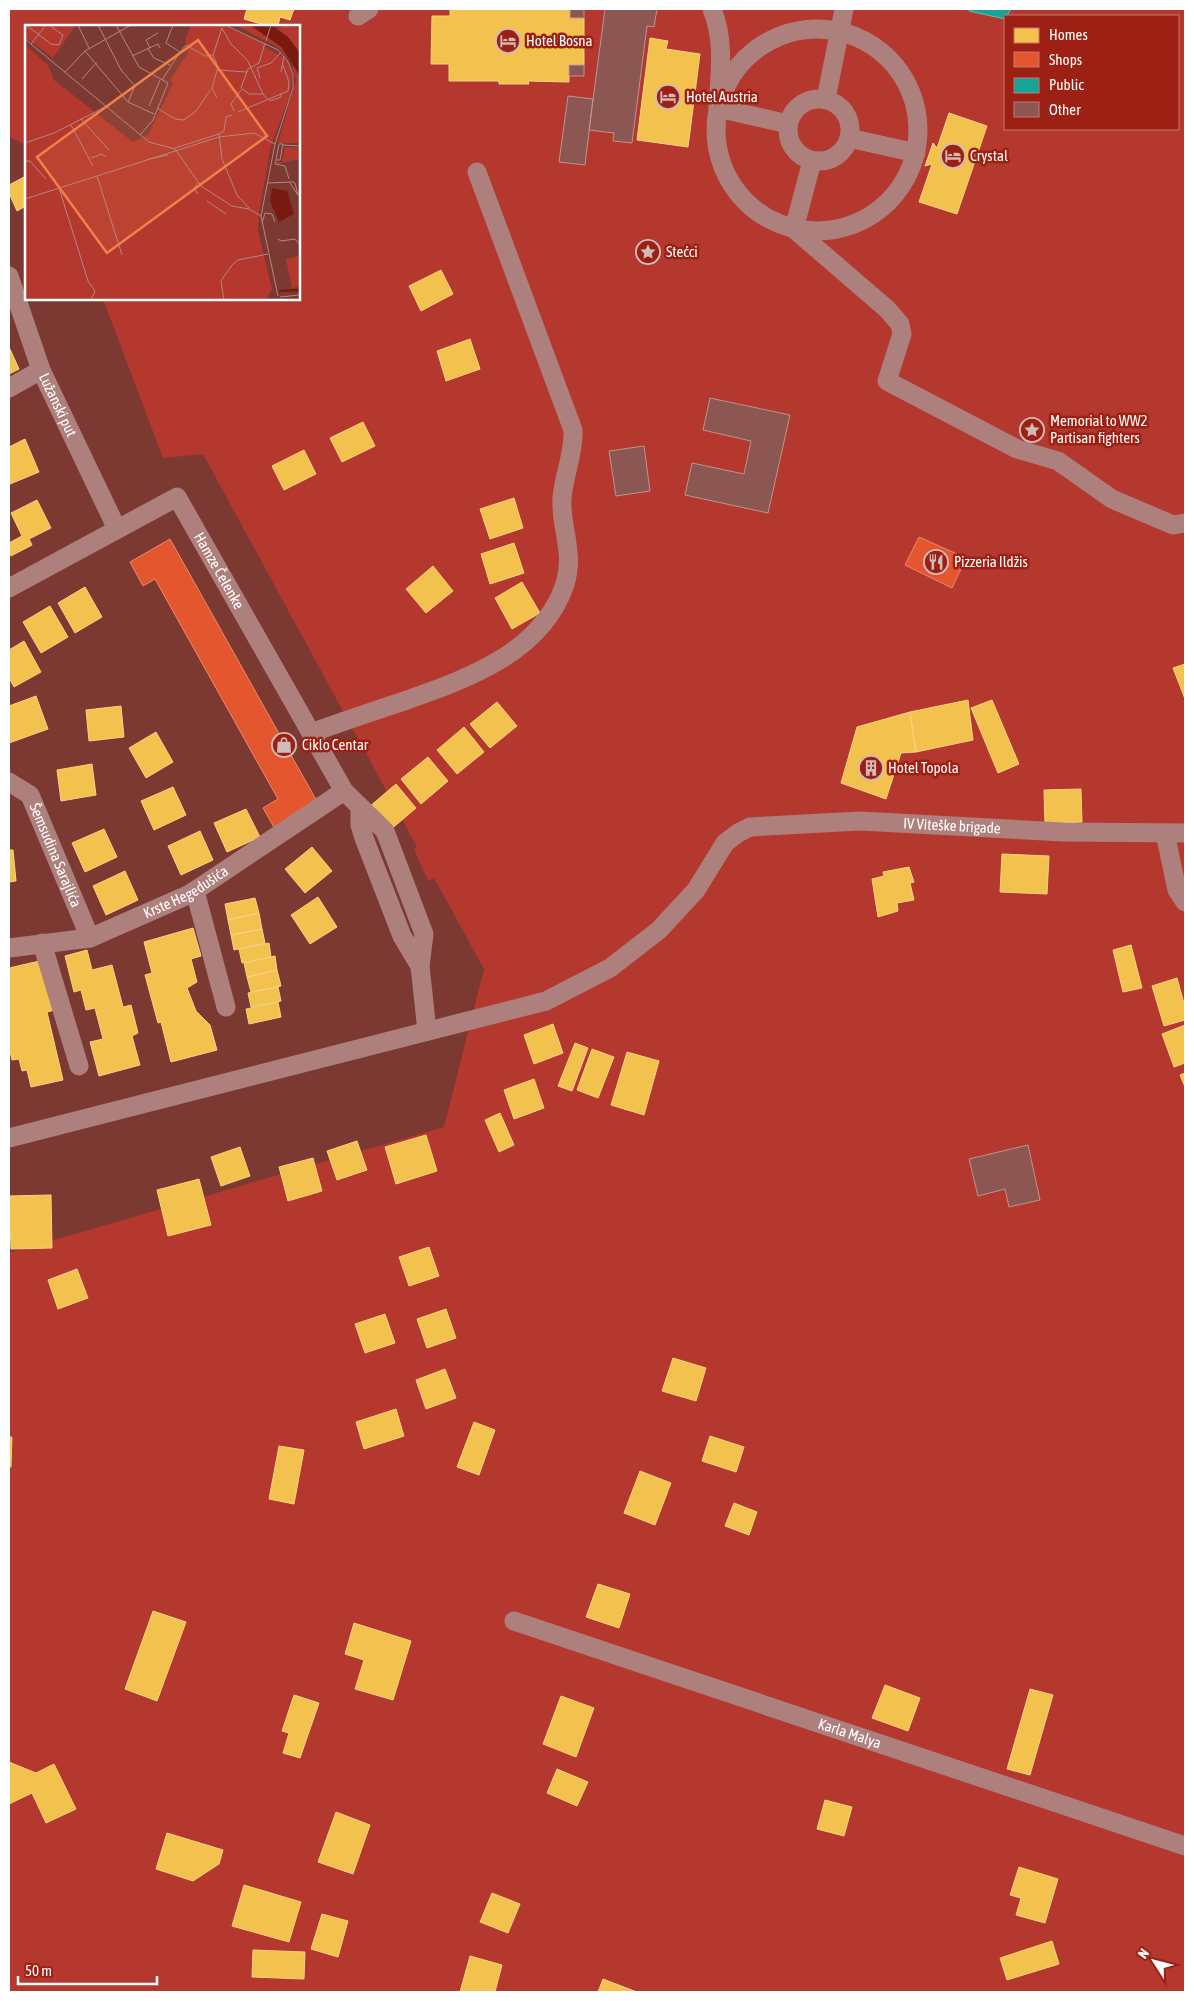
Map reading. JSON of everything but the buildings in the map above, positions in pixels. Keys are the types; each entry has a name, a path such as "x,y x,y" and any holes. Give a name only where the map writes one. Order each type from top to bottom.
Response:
{"street":[{"path":"712,9 720,32 722,52 716,140 723,168 742,198 767,218 794,229 887,309 900,324 902,334 887,381 1017,449 1058,461 1112,500 1173,525 1185,523"},
{"path":"826,99 844,9"},
{"path":"718,108 735,71 759,46 780,35 808,28 841,31 865,40 886,55 905,78 917,112 918,130 916,153 904,182 890,200 875,212 856,223 828,230 794,229"},
{"path":"816,98 826,99 835,103 845,114 850,128 849,138 845,147 830,159 812,161 795,151 787,134 788,124 798,106 816,98"},
{"path":"718,108 788,124"},
{"path":"849,138 916,153"},
{"path":"794,229 812,161"},
{"path":"311,733 454,683 508,655 532,636 551,613 565,584 569,558 562,499 572,456 573,430 477,172"},
{"name":"Lužanski put","path":"9,276 41,370 117,529"},
{"path":"9,388 41,370"},
{"name":"Hamze Čelenke","path":"9,588 177,497 344,791 360,808 360,825 368,847 402,936 420,966 427,1031"},
{"name":"Šemsudina Sarajlića","path":"9,782 30,795 90,938"},
{"name":"Krste Hegedušića","path":"9,948 42,942 90,938 195,891 344,791"},
{"name":"IV Viteške brigade","path":"427,1031 546,1002 610,968 658,930 696,890 725,844 738,833 750,827 860,820 1063,832 1185,833"},
{"path":"1165,833 1177,890 1185,902"},
{"path":"195,891 226,1007"},
{"path":"42,942 79,1066"},
{"path":"9,1138 427,1031"},
{"name":"Karla Malya","path":"514,1621 1185,1846"}],"shaded area":[{"path":"9,9 1185,9 1185,1992 9,1992 9,1253 444,1127 484,969 434,878 428,881 414,849 417,847 203,454 163,458 103,300 300,300 300,25 25,25 25,145 9,137"}],"place":[{"name":"Hotel Bosna","path":"508,41"},
{"name":"Hotel Austria","path":"668,97"},
{"name":"Crystal","path":"953,156"},
{"name":"Stećci","path":"648,252"},
{"name":"Memorial to WW2 Partisan fighters","path":"1032,430"},
{"name":"Pizzeria Ildžis","path":"936,562"},
{"name":"Ciklo Centar","path":"284,745"},
{"name":"Hotel Topola","path":"871,768"}]}
